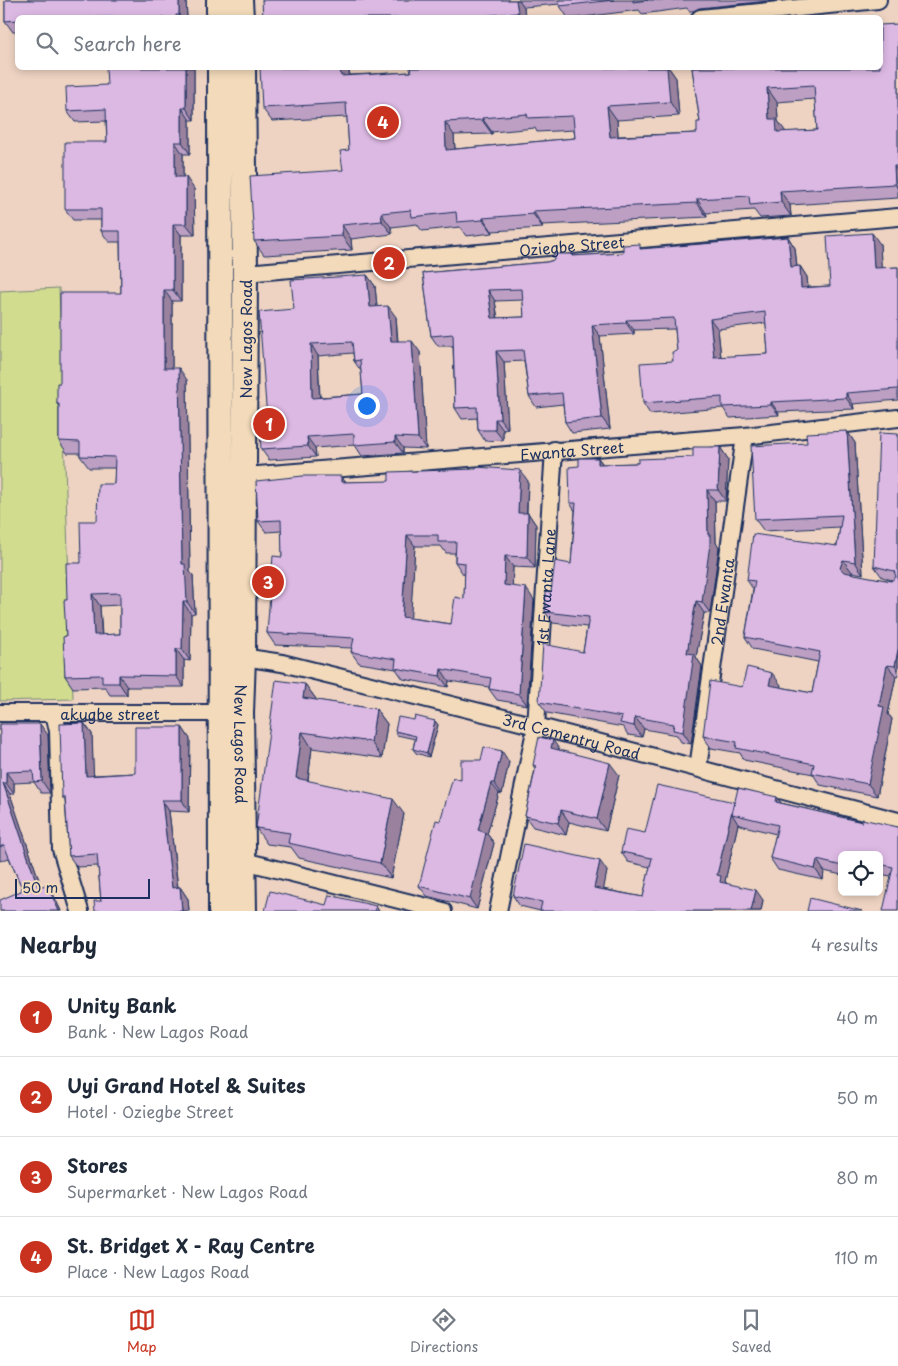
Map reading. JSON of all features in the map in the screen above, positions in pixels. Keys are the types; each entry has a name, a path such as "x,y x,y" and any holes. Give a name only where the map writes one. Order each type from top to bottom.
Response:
{"main road":[{"path":"219,0 219,15"},
{"path":"240,0 241,15"},
{"name":"New Lagos Road","path":"220,70 221,911"},
{"name":"New Lagos Road","path":"243,70 245,273 241,713 244,911"}],"street":[{"path":"730,15 878,0"},
{"name":"Oziegbe Street","path":"245,273 898,217"},
{"name":"Ewanta Street","path":"244,476 745,436 898,418"},
{"name":"2nd Ewanta","path":"698,768 745,436"},
{"name":"1st Ewanta Lane","path":"498,911 536,726 554,450"},
{"name":"3rd Cementry Road","path":"243,657 282,663 536,726 898,821"},
{"name":"akugbe street","path":"0,713 221,713"},
{"path":"54,713 58,731 61,849 80,911"},
{"path":"244,861 443,911"}],"green space":[{"path":"59,288 73,699 0,701 0,291"}],"building":[{"path":"5,0 179,0 179,15 15,15 15,20 5,21"},
{"path":"262,0 516,0 518,13 492,15 263,15"},
{"path":"559,0 614,0 560,6"},
{"path":"898,24 898,166 894,166 895,184 780,191 781,202 750,205 749,196 697,199 697,203 533,211 533,214 457,222 456,212 412,217 411,210 381,213 382,221 342,225 342,236 254,241 250,176 343,170 340,151 349,150 346,103 262,108 260,70 340,70 341,76 411,72 410,70 667,70 670,102 607,106 610,137 697,133 697,122 700,122 692,70 883,70 883,25","holes":["814,85 817,130 777,132 776,119 769,119 767,88","527,114 528,118 573,116 575,138 446,150 445,122 482,120 482,118"]},
{"path":"106,70 186,70 186,108 182,108 182,142 175,142 175,177 186,177 186,224 173,224 173,290 164,290 164,368 179,368 182,564 185,564 187,602 183,602 182,649 176,649 176,676 119,675 119,683 102,683 102,675 65,676 63,637 66,636 64,600 67,600 66,563 81,563 80,521 97,521 98,484 114,484 115,457 80,456 80,442 59,441 57,383 60,383 60,293 121,293 120,231 101,231 101,209 65,209 65,142 107,142 106,109 67,111 66,87 107,85","holes":["120,593 120,634 94,635 92,594"]},
{"path":"872,233 874,268 898,267 898,389 846,393 846,398 771,402 771,405 722,407 722,397 643,403 640,363 673,361 672,352 677,351 674,318 626,320 626,323 592,325 602,418 565,422 562,393 529,396 523,350 496,351 500,419 495,419 495,430 478,430 477,407 455,408 453,334 431,336 423,273 547,262 554,260 554,254 572,254 572,256 623,253 623,245 640,244 640,249 788,237 791,267 800,266 801,288 830,286 827,236","holes":["522,289 524,317 492,318 488,290","765,312 768,354 714,357 710,319"]},
{"path":"367,275 370,307 388,306 391,341 412,341 418,438 395,437 395,442 354,445 354,434 307,437 308,446 261,449 260,432 268,432 259,312 294,309 291,280","holes":["352,342 354,361 360,360 363,394 312,398 311,344"]},
{"path":"847,431 855,562 843,560 840,568 844,572 891,581 896,577 894,571 874,566 879,433 898,434 898,649 895,666 887,665 879,706 884,707 868,784 812,773 814,764 736,748 737,742 703,736 710,681 742,687 747,667 772,673 769,685 812,693 820,652 745,637 755,581 747,580 753,534 837,546 842,515 755,519 751,446 807,443 806,433"},
{"path":"693,447 720,447 718,490 707,490 710,544 702,602 696,601 687,653 694,654 683,732 673,730 674,724 635,717 634,726 620,723 622,717 539,702 543,644 583,652 589,617 545,612 546,591 551,592 555,561 571,564 576,503 570,503 569,467 579,466 579,458 598,458 598,464 638,463 638,459 693,457"},
{"path":"476,467 520,470 518,513 528,513 527,557 505,556 504,585 526,588 519,694 489,689 491,678 441,669 440,676 395,668 396,659 351,652 354,638 267,633 273,556 282,557 281,520 258,521 256,481 303,476 341,476 341,482 389,481 389,472 476,469","holes":["407,535 438,535 438,542 456,542 455,562 465,563 464,599 455,597 451,624 402,617"]},
{"path":"276,680 305,684 303,698 376,709 371,742 302,732 296,778 393,799 380,863 288,843 290,833 256,828"},
{"path":"415,716 435,721 427,753 413,749 416,736 395,731 398,717 414,720"},
{"path":"84,723 86,776 135,773 135,727 182,727 182,800 162,800 172,888 180,887 182,911 95,911 94,901 101,901 97,854 69,856 65,797 62,797 60,724"},
{"path":"0,724 40,724 42,781 34,782 33,771 6,772 6,783 3,783 38,887 47,885 59,911 0,911 0,900 21,891 22,888 4,845 0,847"},
{"path":"539,737 553,740 551,748 610,763 597,819 561,810 558,823 525,816 536,766 533,765"},
{"path":"484,747 502,751 494,783 491,783 478,830 486,833 470,899 419,886 436,820 440,821 453,778 461,780 461,760 481,760"},
{"path":"657,785 734,802 717,875 721,876 720,882 756,890 751,911 540,911 542,902 513,896 524,844 600,861 594,888 643,897 652,858 621,852 626,829 645,833"},
{"path":"738,788 777,797 776,802 862,822 862,819 898,827 898,911 883,911 893,867 883,865 883,851 838,851 838,865 817,860 815,869 770,858 778,825 732,814"},
{"path":"270,891 326,905 329,895 376,906 374,911 265,911"},
{"path":"810,898 862,911 807,911"}],"place":[{"name":"St. Bridget X - Ray Centre","path":"383,122"},
{"name":"Uyi Grand Hotel & Suites","path":"389,263"},
{"name":"Unity Bank","path":"269,424"},
{"name":"Stores","path":"268,582"}]}
